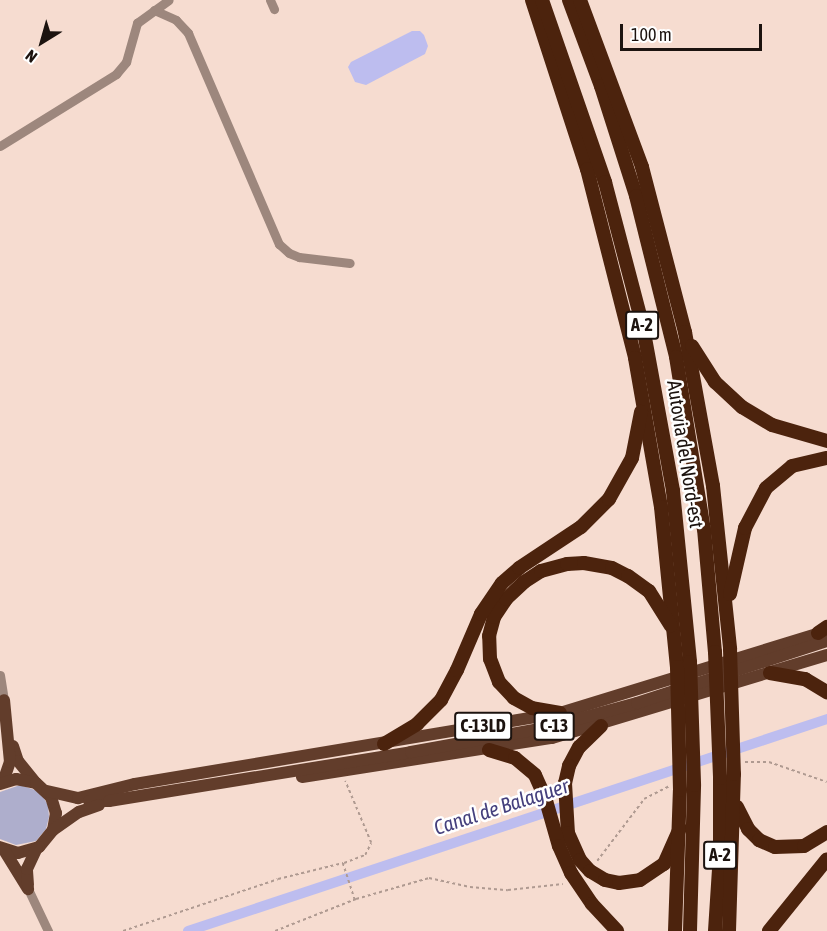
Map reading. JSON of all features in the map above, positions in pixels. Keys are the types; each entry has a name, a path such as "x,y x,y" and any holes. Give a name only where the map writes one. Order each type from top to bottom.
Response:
{"highway":[{"path":"532,0 563,88 598,207 642,395 661,507 676,667 680,828 675,931"},
{"name":"Autovia del Nord-est","path":"542,0 605,182 643,327 673,491 690,662 694,785 690,931"},
{"name":"Autovia del Nord-est","path":"569,0 601,86 636,196 676,357 704,529 716,652 720,778 720,853 715,931"},
{"path":"580,0 639,158 660,229 685,332 712,486 730,649 735,800 729,931"},
{"path":"685,332 707,372 732,400 772,424 827,441"},
{"path":"384,744 417,724 441,700 457,670 481,614 502,583 519,568 581,527 609,499 632,458 639,432 642,395"},
{"path":"727,611 742,537 762,495 772,481 792,466 827,458"},
{"path":"560,713 532,708 514,698 499,682 490,659 489,636 494,617 506,599 524,582 541,571 567,564 584,563 612,568 649,591 674,632"},
{"path":"770,673 805,680 827,692"},
{"path":"601,726 587,736 574,753 568,766 560,825 562,855 574,879 592,904 617,931"},
{"path":"489,750 510,755 526,766 538,779 545,797 585,867 599,877 619,883 640,880 659,869 670,854 680,828"},
{"path":"735,800 748,829 759,840 775,847 804,846 827,832"},
{"path":"769,931 827,860"}],"main road":[{"name":"C-13LD","path":"49,794 78,798 135,784 560,713 825,633"},
{"name":"C-13","path":"36,783 49,794 75,803 109,801 545,728 637,703 825,633"},
{"path":"232,781 344,772 552,738 601,726 827,655"},
{"path":"1,783 9,765 2,730 2,704"},
{"path":"2,730 18,761 36,783"},
{"path":"1,783 23,779 36,783"},
{"path":"49,794 56,813 53,830"},
{"name":"C-13","path":"37,848 45,842 53,830 79,812 109,801"},
{"path":"2,849 18,853 37,848"},
{"path":"28,889 27,868 37,848"},
{"path":"2,849 28,889"}],"street":[{"path":"0,146 116,74 126,62 135,26 169,0"},
{"path":"154,10 176,20 188,33 279,244 289,253 299,256 350,263"},
{"path":"0,675 2,704"},
{"path":"28,889 48,931"}],"path":[{"path":"123,931 278,879 343,863 364,855 371,843 347,790 344,772"},
{"path":"595,863 638,806"},
{"path":"343,863 356,899"},
{"path":"275,931 356,899 429,878 470,887 508,890 566,883"}],"shaded area":[{"path":"412,31 420,31 424,35 428,46 425,54 366,85 355,82 348,67 351,62"},
{"path":"20,785 42,795 48,805 49,817 46,829 36,841 16,845 0,839 0,792"}],"waterway":[{"name":"Canal de Balaguer","path":"188,931 827,719"}]}
